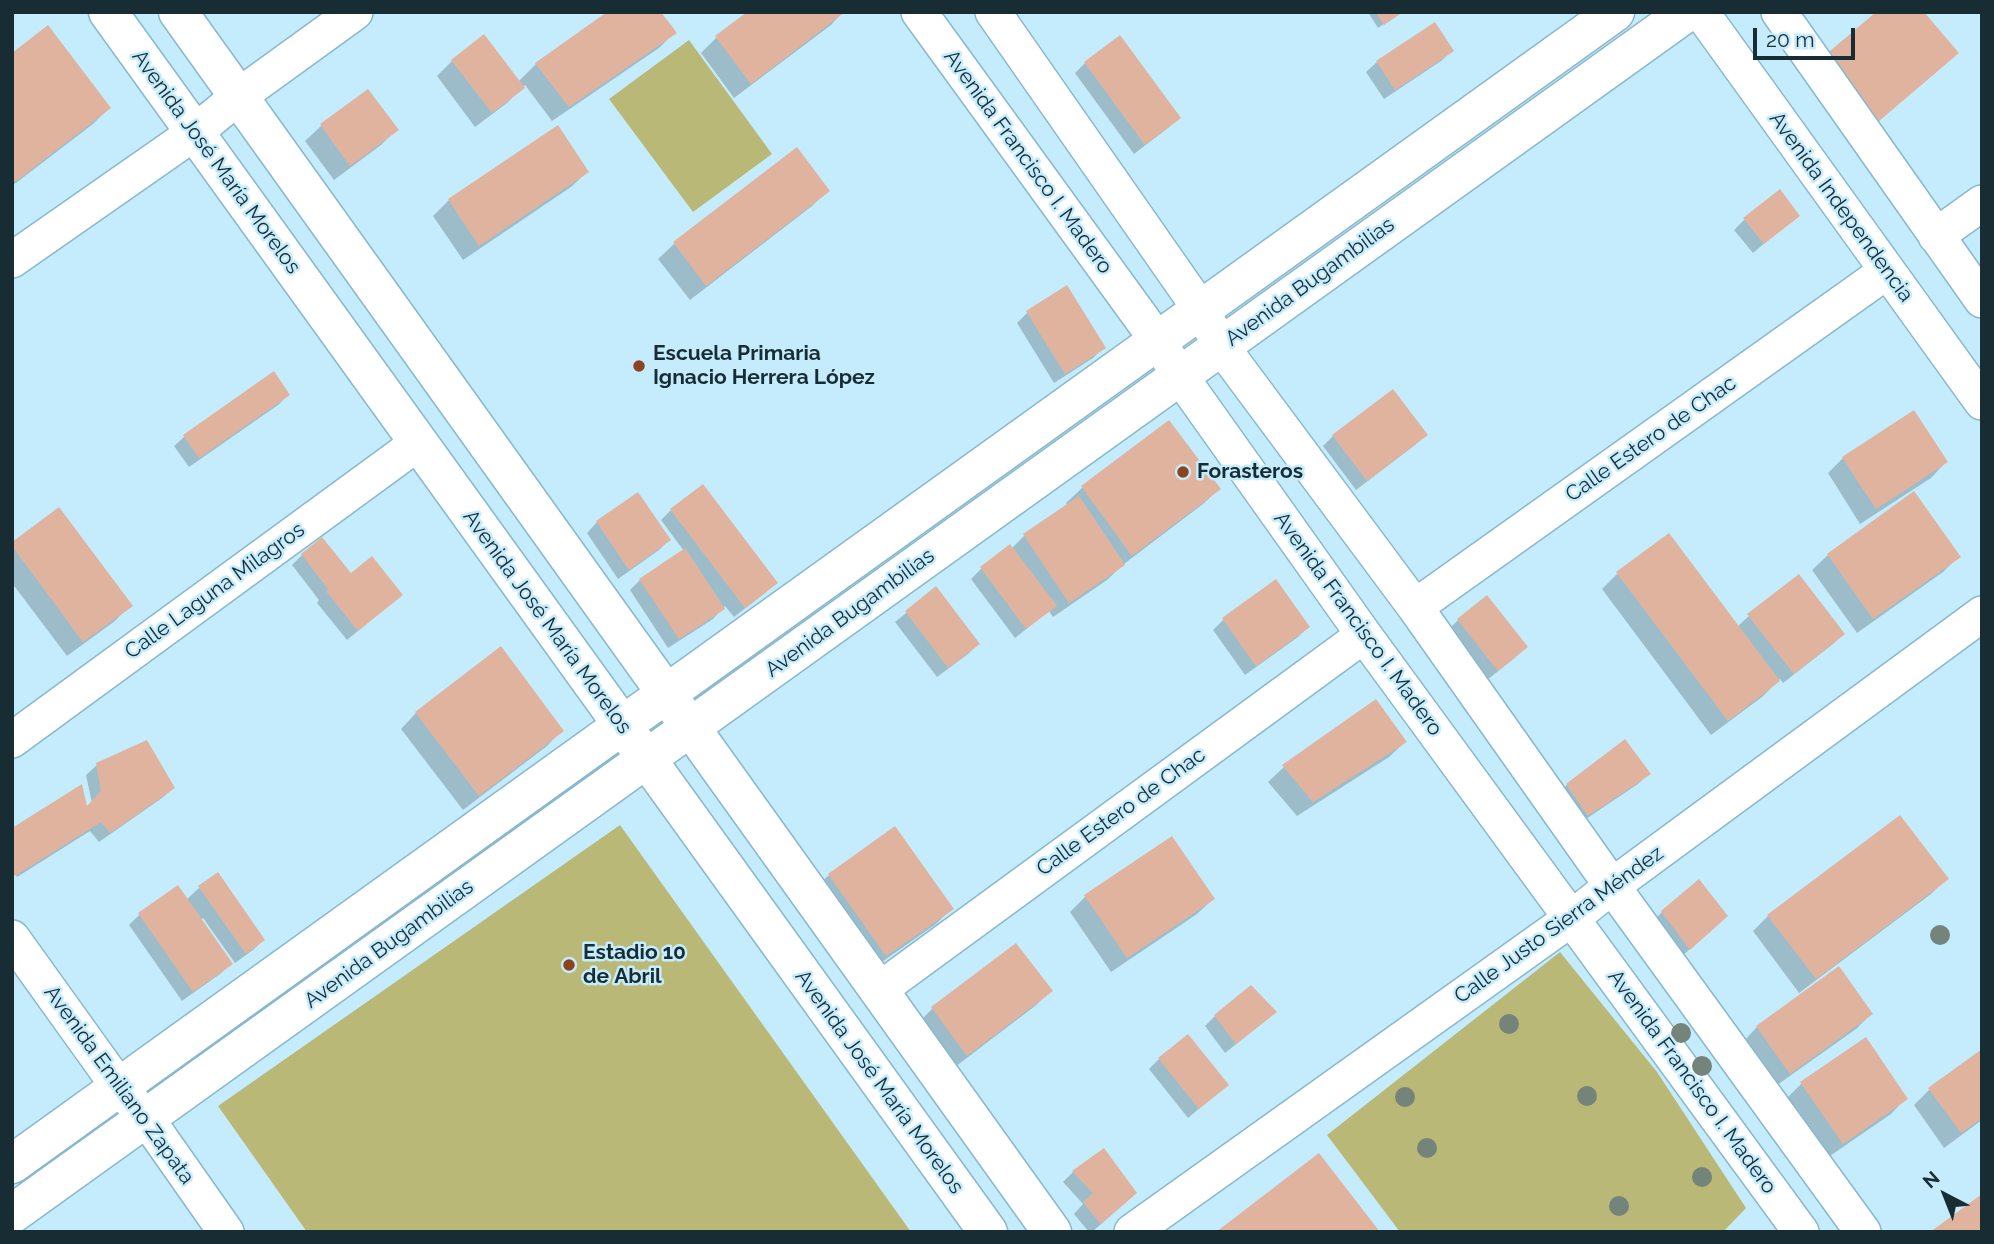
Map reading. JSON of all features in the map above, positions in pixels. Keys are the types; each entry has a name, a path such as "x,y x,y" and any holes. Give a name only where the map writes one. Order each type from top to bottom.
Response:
{"main road":[{"name":"Avenida José María Morelos","path":"108,12 988,1232"},
{"path":"178,12 1052,1232"},
{"name":"Avenida Bugambilias","path":"12,1164 1615,12"},
{"name":"Avenida Bugambilias","path":"12,1214 1687,12"}],"street":[{"path":"12,260 194,132 355,12"},
{"name":"Avenida Francisco I. Madero","path":"919,12 1158,341 1364,635 1801,1232"},
{"name":"Avenida Independencia","path":"1701,12 1982,402"},
{"path":"1779,12 1982,300"},
{"path":"1003,16 1201,310 1221,346 1415,607 1612,886 1863,1232"},
{"path":"1936,236 1982,203"},
{"name":"Calle Estero de Chac","path":"1415,607 1887,271"},
{"name":"Calle Laguna Milagros","path":"12,740 418,443"},
{"name":"Calle Justo Sierra Méndez","path":"1132,1232 1572,918 1982,614"},
{"name":"Calle Estero de Chac","path":"879,990 1364,635"},
{"name":"Avenida Emiliano Zapata","path":"12,938 119,1087 146,1118 226,1232"}],"shaded area":[{"path":"689,40 772,154 693,212 609,99"},
{"name":"Estadio 10 de Abril","path":"620,825 911,1232 307,1232 218,1106"},
{"path":"1560,952 1657,1072 1746,1208 1723,1232 1400,1232 1327,1135"}],"building":[{"path":"607,12 661,12 677,33 569,107 535,63"},
{"path":"747,12 845,12 751,84 715,36"},
{"path":"1375,12 1403,12 1384,25"},
{"path":"1876,12 1924,12 1959,53 1872,127 1817,62"},
{"path":"1435,22 1454,51 1395,90 1376,61"},
{"path":"48,25 111,108 15,182 12,178 12,53"},
{"path":"484,34 525,88 492,113 451,60"},
{"path":"1120,35 1181,118 1145,145 1084,62"},
{"path":"368,89 399,130 350,166 320,124"},
{"path":"558,125 589,172 479,246 448,199"},
{"path":"797,147 830,191 706,286 673,242"},
{"path":"1780,189 1800,216 1764,244 1743,218"},
{"path":"1067,285 1106,348 1065,374 1026,311"},
{"path":"274,371 290,395 199,458 183,435"},
{"path":"1393,389 1428,435 1367,481 1332,435"},
{"path":"1914,410 1948,462 1876,509 1842,457"},
{"path":"1169,420 1221,489 1132,556 1081,486"},
{"path":"703,484 778,583 745,608 670,509"},
{"path":"1914,491 1961,557 1873,619 1827,554"},
{"path":"638,492 671,540 629,570 596,521"},
{"path":"1079,496 1125,565 1069,603 1023,534"},
{"path":"59,507 133,606 83,642 12,546 12,542"},
{"path":"1669,533 1780,681 1728,721 1616,572"},
{"path":"322,537 351,573 372,556 403,595 358,631 301,554"},
{"path":"1010,544 1057,606 1026,629 980,567"},
{"path":"685,548 725,609 679,639 639,579"},
{"path":"1799,574 1845,634 1794,674 1747,614"},
{"path":"1276,579 1310,627 1256,666 1222,618"},
{"path":"936,586 980,644 948,668 905,611"},
{"path":"1487,595 1528,647 1498,671 1457,619"},
{"path":"501,646 564,731 479,796 415,712"},
{"path":"1376,699 1407,742 1313,802 1282,765"},
{"path":"1625,739 1651,774 1588,816 1566,784"},
{"path":"147,740 175,788 110,833 101,822 15,876 12,872 12,828 82,784 87,806 101,791 96,763"},
{"path":"1900,815 1949,879 1816,979 1767,915"},
{"path":"895,826 954,909 886,956 828,874"},
{"path":"1172,836 1215,899 1127,958 1084,895"},
{"path":"218,872 265,940 246,954 198,886"},
{"path":"1699,879 1728,916 1690,950 1661,911"},
{"path":"178,885 233,964 193,992 138,913"},
{"path":"1016,943 1053,991 967,1056 931,1007"},
{"path":"1839,966 1873,1014 1790,1074 1756,1026"},
{"path":"1251,985 1277,1012 1236,1044 1214,1015"},
{"path":"1188,1034 1229,1085 1199,1109 1158,1058"},
{"path":"1866,1037 1908,1099 1843,1144 1800,1082"},
{"path":"1982,1049 1982,1118 1961,1133 1928,1088"},
{"path":"1104,1148 1137,1193 1101,1224 1083,1202 1093,1193 1072,1171"},
{"path":"1319,1153 1380,1232 1216,1232"},
{"path":"1982,1194 1982,1232 1930,1232"}],"place":[{"name":"Escuela Primaria Ignacio Herrera López","path":"639,366"},
{"name":"Forasteros","path":"1183,472"},
{"name":"Estadio 10 de Abril","path":"569,965"}]}
